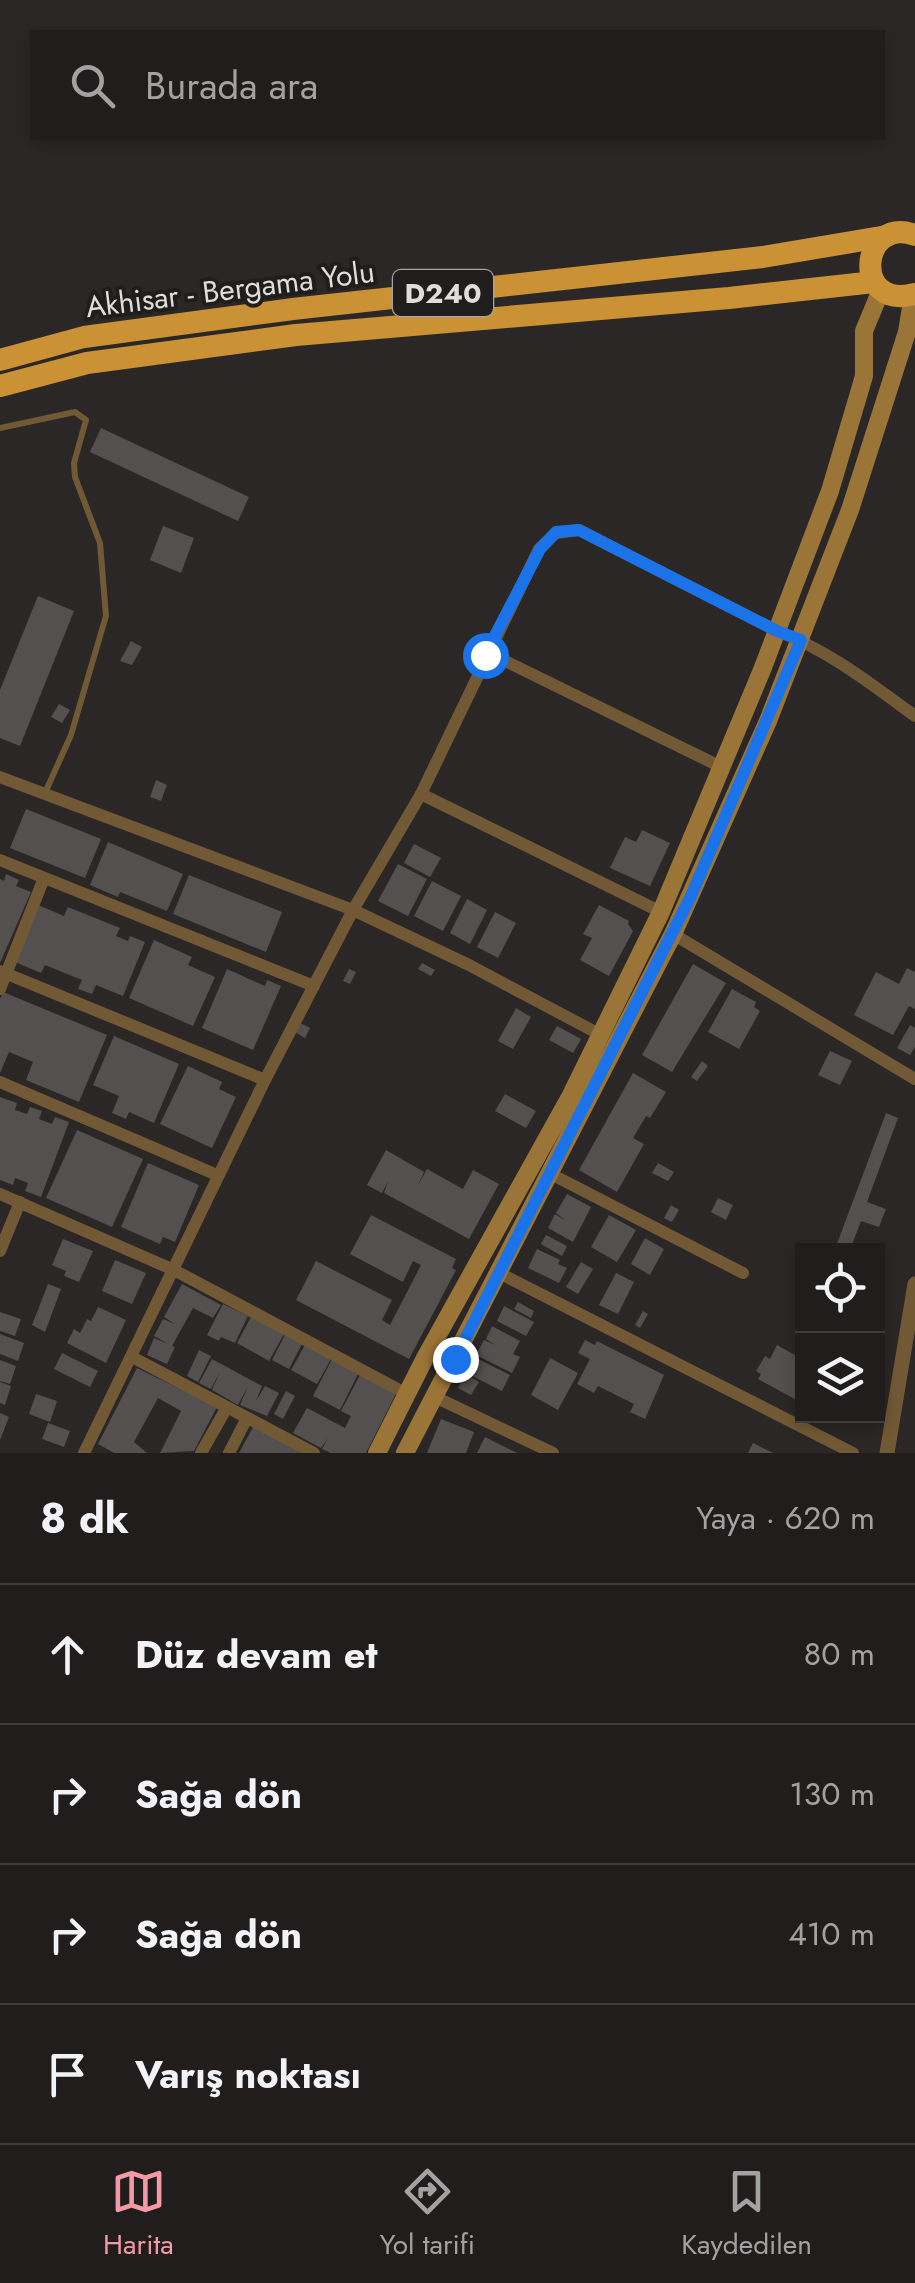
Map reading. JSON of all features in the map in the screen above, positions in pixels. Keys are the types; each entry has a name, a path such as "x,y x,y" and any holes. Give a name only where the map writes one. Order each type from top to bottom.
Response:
{"highway":[{"name":"Akhisar - Bergama Yolu","path":"877,286 870,261 878,242 906,234"},
{"name":"Akhisar - Bergama Yolu","path":"0,360 103,334 763,257 906,234"},
{"name":"Akhisar - Bergama Yolu","path":"0,386 86,363 296,334 877,286 891,295 914,294"}],"main road":[{"path":"377,1453 571,1095 661,912 830,491 864,376 864,331 877,286"},
{"path":"405,1453 672,934 801,640 850,510 907,332 914,294"}],"street":[{"path":"88,1451 265,1080 353,910 421,794 540,549 556,532 579,530 801,640 915,716"},
{"path":"487,652 721,767"},
{"path":"0,778 353,910 469,965 601,1035"},
{"path":"421,794 661,912"},
{"path":"0,860 314,986"},
{"path":"0,989 3,973 44,878"},
{"path":"672,934 915,1079"},
{"path":"3,973 265,1080"},
{"path":"0,1082 218,1175"},
{"path":"550,1173 743,1274"},
{"path":"0,1194 174,1270 407,1394"},
{"path":"0,1251 20,1202"},
{"path":"499,1273 853,1453"},
{"path":"888,1453 910,1343 915,1284"},
{"path":"132,1357 314,1453"},
{"path":"434,1397 553,1453"},
{"path":"201,1453 226,1409"},
{"path":"229,1453 248,1418"}],"lane":[{"path":"0,428 75,412 86,420 74,477 100,543 106,616 70,735 45,793"}],"building":[{"path":"101,428 249,497 238,521 90,452"},
{"path":"163,526 194,538 181,573 150,560"},
{"path":"38,596 74,611 20,746 0,738 0,690"},
{"path":"131,641 142,647 132,665 120,661"},
{"path":"59,704 70,710 62,723 51,717"},
{"path":"156,780 167,785 161,801 150,797"},
{"path":"26,809 101,839 85,878 10,848"},
{"path":"642,830 670,843 650,886 610,868 625,837 636,842"},
{"path":"108,842 183,874 167,911 90,885"},
{"path":"414,844 441,858 430,877 404,863"},
{"path":"398,864 427,879 408,916 378,901"},
{"path":"6,874 19,880 16,886 31,892 0,963 0,879 4,881"},
{"path":"189,875 282,912 266,952 173,914"},
{"path":"432,881 461,896 443,931 414,916"},
{"path":"467,899 487,910 470,944 450,933"},
{"path":"38,905 64,916 68,907 120,928 116,936 145,942 123,996 96,985 92,994 78,989 82,980 45,965 41,973 15,962"},
{"path":"599,905 629,921 633,931 609,976 580,960 592,938 583,934"},
{"path":"495,912 516,923 498,958 477,947"},
{"path":"154,940 192,957 188,965 215,977 193,1026 129,998"},
{"path":"422,963 435,970 431,976 418,969"},
{"path":"693,964 726,983 672,1072 642,1055"},
{"path":"907,968 915,972 915,1009 909,1006 893,1035 854,1015 876,972 899,984"},
{"path":"227,969 265,986 267,980 281,986 253,1050 202,1028"},
{"path":"349,969 356,972 350,984 343,981"},
{"path":"732,989 756,1002 754,1007 760,1011 739,1049 708,1032"},
{"path":"3,992 107,1035 79,1102 26,1080 33,1062 9,1052 0,1073"},
{"path":"516,1008 531,1017 513,1049 498,1041"},
{"path":"298,1022 310,1028 305,1038 293,1031"},
{"path":"910,1025 915,1028 915,1047 910,1055 897,1048"},
{"path":"557,1026 581,1039 573,1053 549,1040"},
{"path":"114,1036 179,1064 154,1123 129,1112 126,1119 112,1113 119,1096 93,1085"},
{"path":"830,1051 852,1061 840,1085 818,1075"},
{"path":"702,1061 708,1066 697,1081 691,1077"},
{"path":"188,1066 222,1082 219,1089 236,1097 212,1148 160,1124"},
{"path":"633,1073 666,1092 633,1138 644,1144 617,1192 579,1170"},
{"path":"505,1094 536,1111 526,1128 495,1111"},
{"path":"0,1097 17,1103 15,1110 27,1114 30,1107 42,1111 39,1119 52,1124 55,1117 69,1122 41,1197 25,1191 28,1183 15,1178 13,1185 0,1180"},
{"path":"886,1113 898,1118 867,1202 886,1209 879,1227 861,1221 853,1243 837,1243"},
{"path":"77,1130 143,1159 112,1227 46,1198"},
{"path":"386,1150 424,1172 418,1185 427,1169 463,1189 473,1170 499,1184 469,1239 384,1193 388,1181 382,1193 367,1185"},
{"path":"148,1163 199,1185 175,1242 163,1237 160,1244 121,1227"},
{"path":"658,1163 674,1172 668,1181 652,1173"},
{"path":"567,1194 591,1207 573,1242 548,1228 555,1214 566,1221 556,1213"},
{"path":"718,1198 733,1205 726,1220 711,1212"},
{"path":"671,1205 679,1210 672,1222 664,1218"},
{"path":"371,1215 456,1259 452,1268 456,1270 409,1359 296,1300 316,1261 392,1300 382,1320 390,1325 421,1265 413,1261 403,1282 350,1254"},
{"path":"609,1215 636,1230 617,1262 591,1247"},
{"path":"546,1235 567,1246 562,1256 541,1244"},
{"path":"645,1238 664,1249 650,1275 631,1264"},
{"path":"63,1239 93,1251 79,1282 52,1265"},
{"path":"537,1249 560,1260 558,1264 567,1268 559,1283 528,1268"},
{"path":"115,1260 146,1273 132,1304 102,1291"},
{"path":"581,1262 593,1269 578,1294 566,1287"},
{"path":"616,1273 634,1282 618,1314 599,1305"},
{"path":"48,1284 61,1289 45,1332 32,1325"},
{"path":"182,1284 221,1305 213,1318 193,1308 172,1346 175,1347 167,1364 147,1355 154,1338 168,1344 154,1336 163,1319 175,1324 164,1317"},
{"path":"518,1302 534,1311 531,1318 514,1309"},
{"path":"223,1304 248,1316 235,1343 207,1335"},
{"path":"504,1306 534,1322 526,1336 497,1321"},
{"path":"98,1307 126,1320 106,1363 67,1343 74,1329 80,1333 87,1319 91,1321"},
{"path":"643,1311 648,1314 640,1328 635,1325"},
{"path":"0,1312 21,1319 15,1336 0,1331"},
{"path":"251,1317 284,1334 269,1361 237,1343"},
{"path":"492,1326 520,1341 513,1354 520,1357 512,1373 476,1355 484,1340 495,1345 486,1339"},
{"path":"0,1334 24,1343 18,1361 0,1354"},
{"path":"285,1335 302,1344 289,1369 272,1360"},
{"path":"585,1340 595,1345 597,1341 664,1375 645,1419 630,1412 634,1404 598,1386 594,1393 577,1384 590,1359 578,1353"},
{"path":"305,1345 331,1359 317,1384 291,1370"},
{"path":"777,1345 795,1355 795,1399 758,1379 761,1374 756,1371 765,1356 770,1359"},
{"path":"199,1350 211,1356 198,1382 187,1376"},
{"path":"62,1353 98,1371 90,1387 54,1369"},
{"path":"474,1357 510,1375 502,1391 466,1373"},
{"path":"550,1358 578,1373 558,1410 531,1395"},
{"path":"212,1359 262,1386 256,1401 265,1386 279,1393 267,1416 240,1405 248,1386 238,1405 212,1390 220,1372 211,1389 199,1383"},
{"path":"332,1359 359,1372 340,1410 313,1396"},
{"path":"0,1360 16,1366 10,1384 0,1381"},
{"path":"137,1368 217,1407 194,1451 160,1453 181,1411 158,1398 134,1442 147,1453 114,1453 98,1444"},
{"path":"361,1373 397,1392 366,1453 331,1453 322,1449 328,1438 321,1448 293,1433 307,1408 345,1428 351,1416 341,1411"},
{"path":"466,1374 479,1382 471,1395 458,1388"},
{"path":"0,1382 11,1386 5,1405 0,1403"},
{"path":"286,1391 295,1396 283,1419 274,1414"},
{"path":"36,1394 57,1401 50,1422 29,1414"},
{"path":"0,1413 9,1417 0,1440"},
{"path":"441,1419 474,1432 466,1453 427,1453"},
{"path":"48,1423 70,1431 64,1447 42,1439"},
{"path":"253,1427 302,1453 239,1453"},
{"path":"485,1437 517,1453 477,1453"},
{"path":"753,1443 773,1453 748,1453"}],"route":[{"path":"455,1359 691,896 801,640 579,530 556,532 540,549 485,655"}]}
